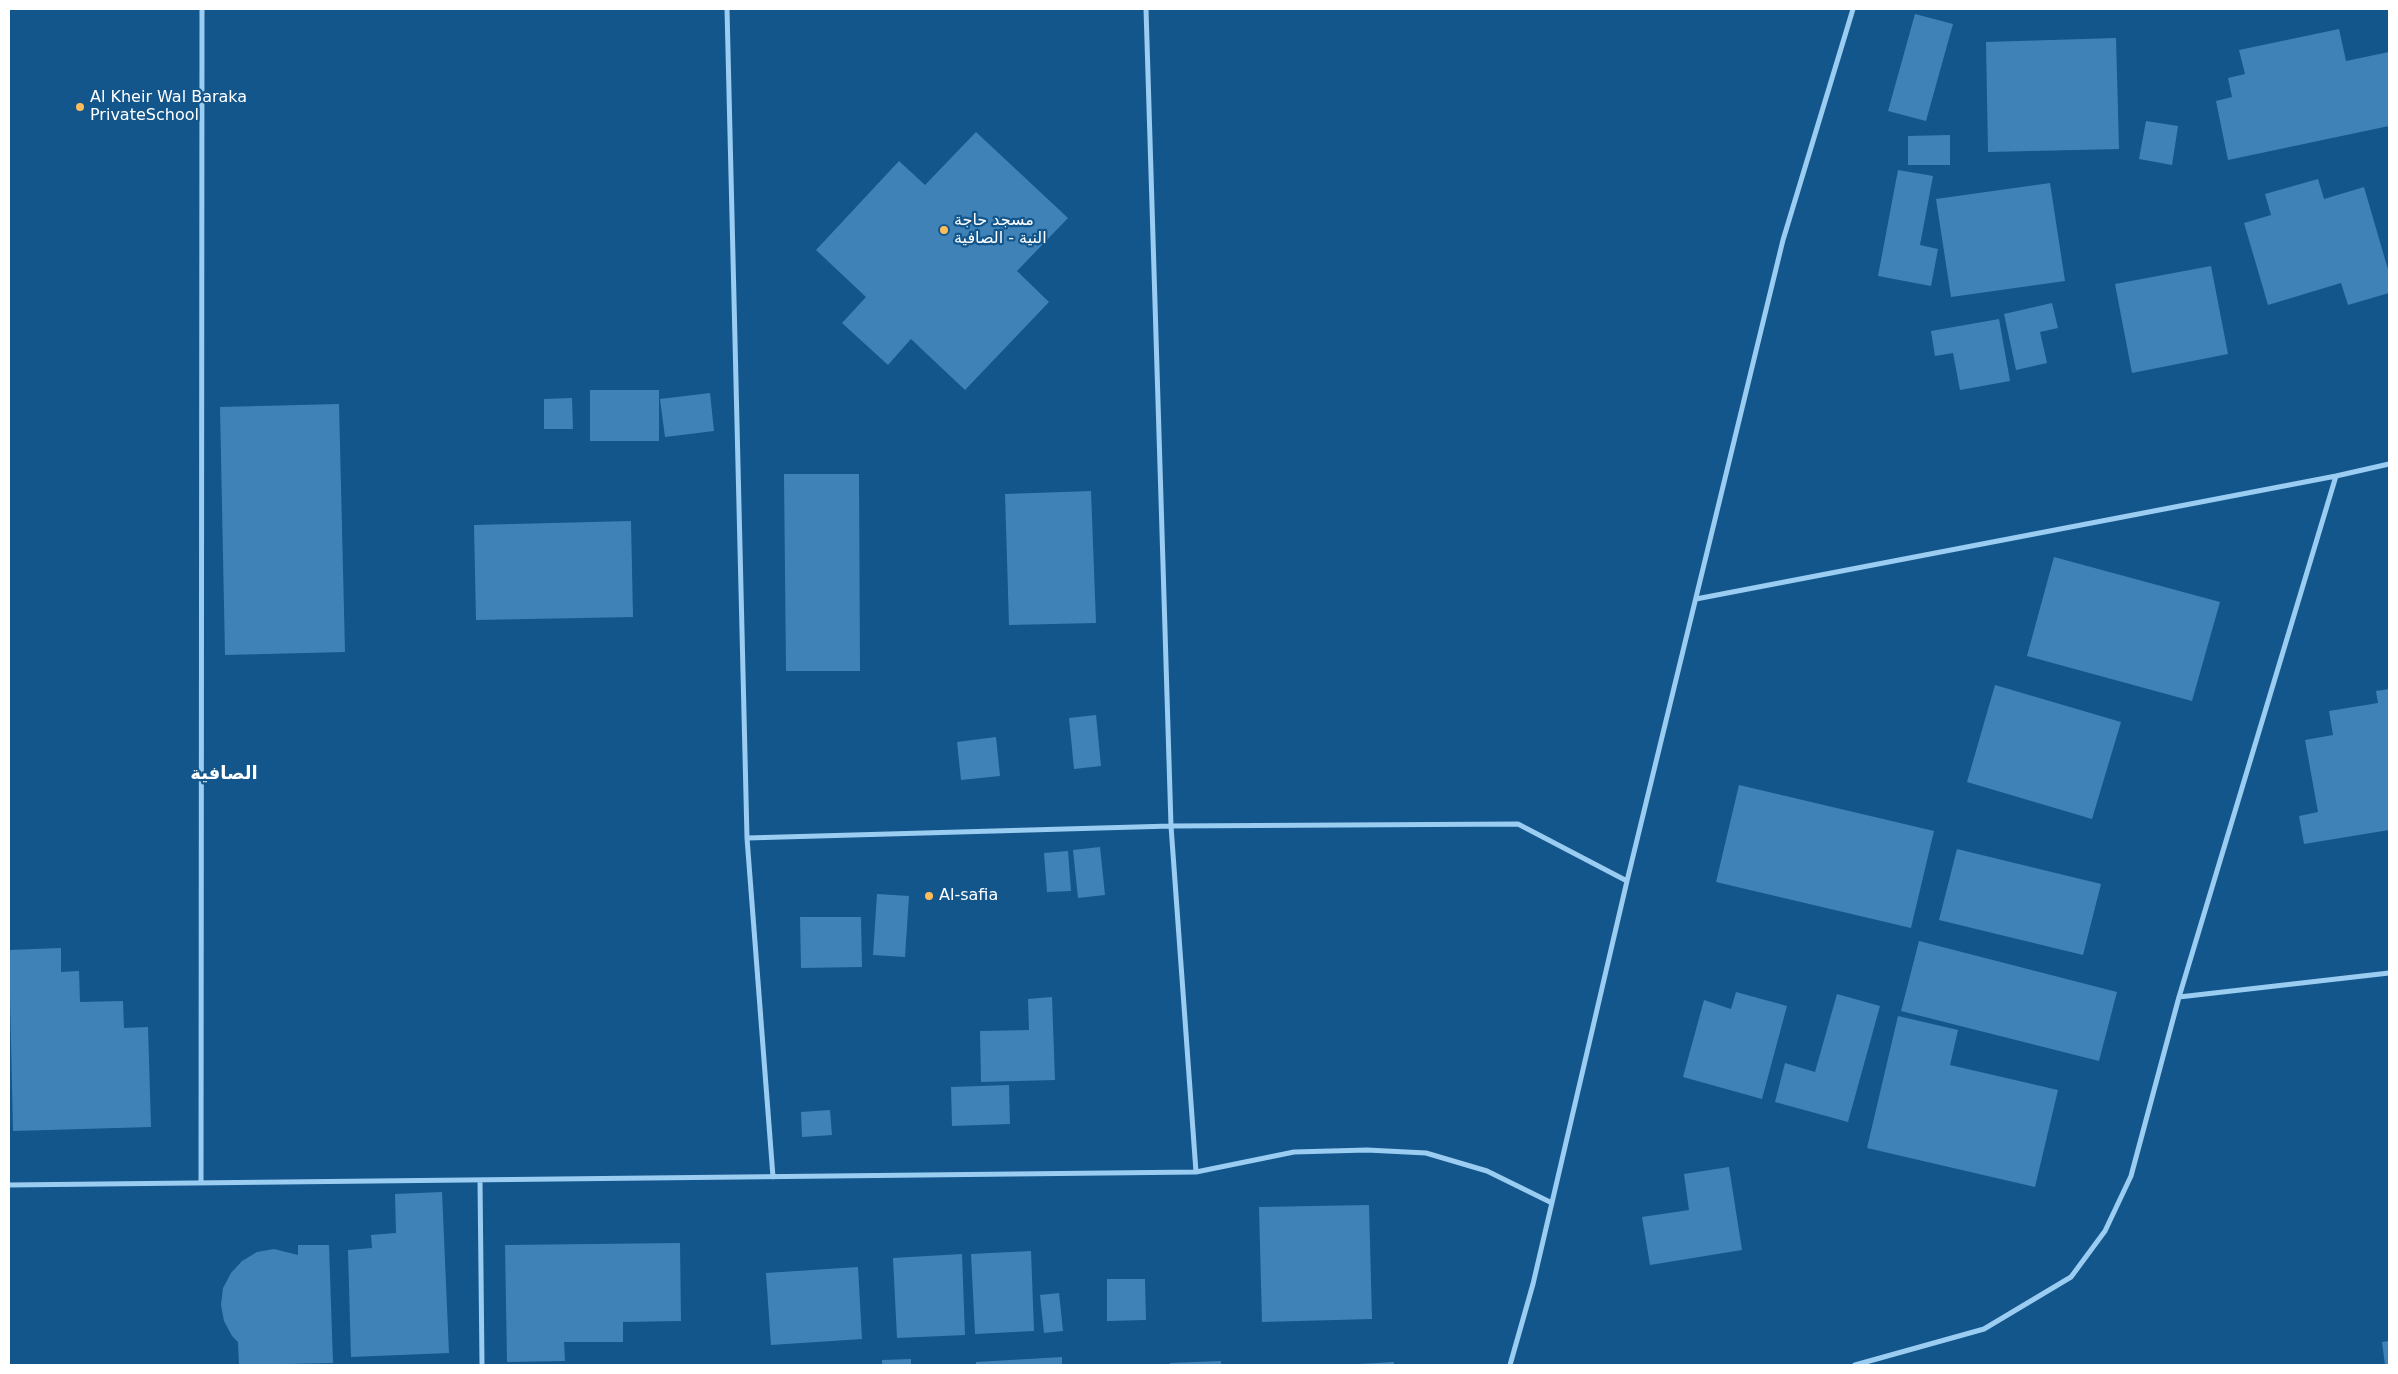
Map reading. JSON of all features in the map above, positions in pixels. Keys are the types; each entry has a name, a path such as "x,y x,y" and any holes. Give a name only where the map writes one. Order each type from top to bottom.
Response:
{"street":[{"path":"201,1183 202,9"},
{"path":"727,9 747,838 773,1177"},
{"path":"1146,9 1171,826 1196,1172"},
{"path":"1510,1365 1552,1204 1783,240 1853,9"},
{"path":"1696,598 2336,476 2389,464"},
{"path":"1854,1365 1984,1328 2071,1277 2105,1231 2131,1176 2179,997 2336,476"},
{"path":"747,838 1171,826 1518,824 1628,881"},
{"path":"2179,997 2389,973"},
{"path":"9,1185 1196,1172 1294,1152 1367,1150 1426,1153 1488,1171 1552,1204"},
{"path":"480,1180 482,1365"}],"building":[{"path":"1915,14 1953,24 1926,121 1888,111"},
{"path":"2339,29 2346,61 2389,52 2389,126 2228,160 2216,101 2232,97 2228,78 2245,74 2239,50"},
{"path":"2116,38 2119,149 1988,152 1986,42"},
{"path":"2146,121 2178,126 2172,165 2139,159"},
{"name":"مسجد حاجة النية - الصافية","path":"976,132 1068,218 1017,271 1049,302 965,390 911,339 888,365 842,323 866,297 816,250 899,161 925,185"},
{"path":"1950,135 1950,165 1908,165 1908,136"},
{"path":"1898,170 1933,176 1920,245 1938,249 1931,286 1878,276"},
{"path":"2318,179 2324,199 2364,187 2389,273 2389,293 2348,305 2341,283 2268,305 2244,223 2271,215 2265,194"},
{"path":"2050,183 2065,281 1951,297 1936,199"},
{"path":"2211,266 2228,354 2132,373 2115,284"},
{"path":"2052,303 2058,328 2040,332 2047,363 2016,370 2004,314"},
{"path":"1999,319 2010,381 1960,390 1953,353 1935,356 1931,331"},
{"path":"590,390 659,390 659,441 590,441"},
{"path":"710,393 714,431 665,437 660,399"},
{"path":"572,398 573,429 544,429 544,399"},
{"path":"339,404 345,652 225,655 220,407"},
{"path":"784,474 859,474 860,671 786,671"},
{"path":"1091,491 1096,623 1009,625 1005,494"},
{"path":"631,521 633,617 476,620 474,525"},
{"path":"2054,557 2220,602 2192,701 2027,656"},
{"path":"1995,685 2121,722 2092,819 1967,782"},
{"path":"2389,689 2389,830 2304,844 2299,816 2318,812 2305,740 2333,735 2329,711 2378,703 2376,691"},
{"path":"1096,715 1101,766 1074,769 1069,718"},
{"path":"996,737 1000,776 961,780 957,742"},
{"path":"1739,785 1934,831 1911,928 1716,882"},
{"path":"1100,847 1105,895 1078,898 1073,850"},
{"path":"1957,849 2101,884 2083,955 1939,920"},
{"path":"1068,851 1071,891 1047,892 1044,853"},
{"path":"877,894 909,896 905,957 873,955"},
{"path":"800,917 861,917 862,967 801,968"},
{"path":"1919,941 2117,992 2099,1061 1901,1011"},
{"path":"61,948 61,972 79,971 80,1002 123,1001 124,1028 148,1027 151,1127 13,1131 9,950"},
{"path":"1736,992 1787,1006 1762,1099 1683,1077 1704,1000 1731,1009"},
{"path":"1837,994 1880,1006 1848,1122 1775,1102 1785,1063 1815,1072"},
{"path":"1052,997 1055,1080 981,1082 980,1031 1029,1030 1028,999"},
{"path":"1898,1016 1958,1030 1950,1065 2058,1090 2035,1187 1867,1148"},
{"path":"1009,1085 1010,1124 952,1126 951,1087"},
{"path":"830,1110 832,1135 802,1137 801,1112"},
{"path":"1729,1167 1742,1250 1650,1265 1642,1217 1689,1210 1684,1174"},
{"path":"442,1192 449,1353 351,1357 348,1250 372,1248 371,1235 396,1233 395,1194"},
{"path":"1369,1205 1372,1319 1262,1322 1259,1207"},
{"path":"680,1243 681,1321 623,1322 623,1342 564,1342 565,1361 507,1362 505,1245"},
{"path":"298,1245 329,1245 333,1363 239,1365 238,1342 232,1336 224,1321 221,1305 223,1288 231,1273 242,1261 257,1252 274,1249 298,1255"},
{"path":"1031,1251 1034,1331 975,1334 971,1254"},
{"path":"962,1254 965,1335 897,1338 893,1258"},
{"path":"858,1267 862,1339 771,1345 766,1273"},
{"path":"1107,1279 1145,1279 1146,1320 1107,1321"},
{"path":"1059,1293 1063,1331 1044,1333 1040,1295"},
{"path":"2389,1341 2389,1365 2385,1365 2382,1342"},
{"path":"1062,1357 1062,1365 976,1365 976,1362"},
{"path":"911,1359 911,1365 882,1365 882,1360"},
{"path":"1221,1361 1221,1365 1170,1365 1170,1363"},
{"path":"1394,1362 1394,1365 1359,1365 1359,1364"}],"place":[{"name":"Al Kheir Wal Baraka PrivateSchool","path":"80,107"},
{"name":"مسجد حاجة النية - الصافية","path":"944,230"},
{"name":"Al-safia","path":"929,896"}],"district":[{"name":"الصافية","path":"224,774"}]}
